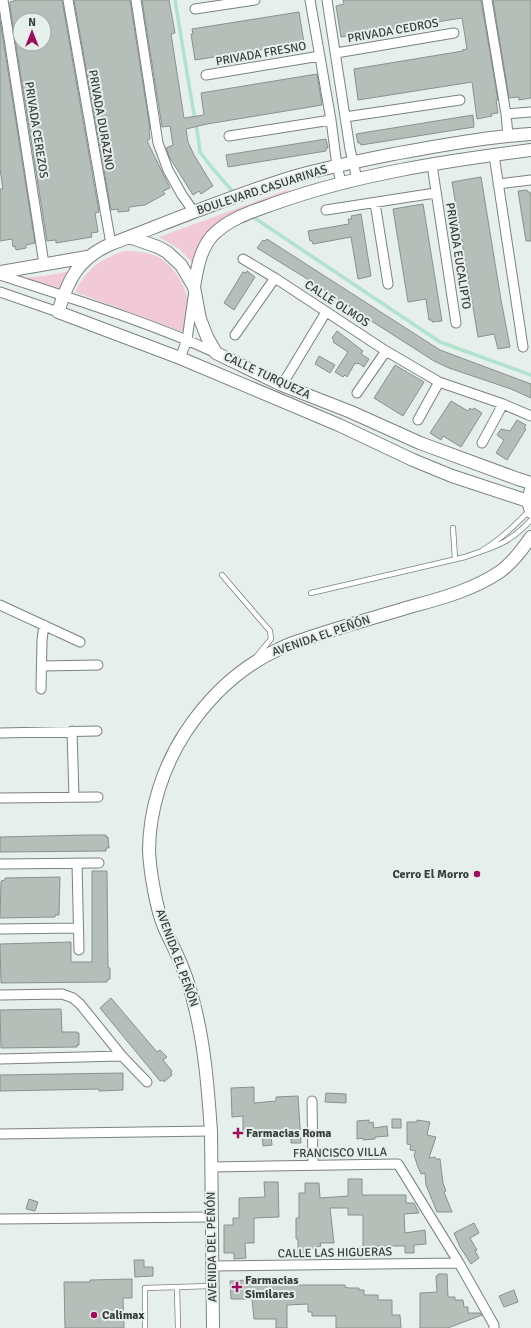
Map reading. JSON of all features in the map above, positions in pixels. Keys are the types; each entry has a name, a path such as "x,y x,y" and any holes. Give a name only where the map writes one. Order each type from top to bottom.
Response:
{"street":[{"name":"PRIVADA CEREZOS","path":"3,0 44,264"},
{"name":"PRIVADA DURAZNO","path":"68,0 111,244"},
{"path":"136,0 158,143 168,170 182,195 194,212"},
{"path":"195,9 255,0"},
{"path":"310,0 331,120 337,166 341,182"},
{"path":"327,0 356,179"},
{"path":"487,0 506,114 508,135"},
{"name":"PRIVADA CEDROS","path":"336,53 454,33"},
{"name":"PRIVADA FRESNO","path":"206,75 320,56"},
{"path":"345,117 460,100"},
{"path":"506,114 531,112"},
{"path":"229,136 331,120"},
{"name":"BOULEVARD CASUARINAS","path":"58,312 63,295 77,269 87,257 97,249 129,236 293,177 353,162 460,142 508,135 531,134"},
{"name":"BOULEVARD CASUARINAS","path":"180,358 187,340 194,287 198,264 202,253 206,244 217,231 230,222 248,213 341,182 432,165 531,150"},
{"path":"494,155 523,347"},
{"name":"PRIVADA EUCALIPTO","path":"432,165 435,193 456,323"},
{"path":"293,177 299,195"},
{"path":"498,184 531,180"},
{"name":"PRIVADA EUCALIPTO","path":"326,210 435,193"},
{"path":"375,203 388,284"},
{"path":"129,236 167,252 180,264 194,287 200,319 207,337 216,353"},
{"path":"0,273 87,257"},
{"name":"CALLE OLMOS","path":"243,259 275,278 386,351 439,382 503,404 531,416"},
{"name":"CALLE TURQUEZA","path":"0,273 187,340 282,385 351,412 420,443 531,483"},
{"path":"235,335 275,278"},
{"name":"CALLE TURQUEZA","path":"0,292 180,358 339,425 413,460 530,511"},
{"path":"282,385 326,312"},
{"path":"358,393 386,351"},
{"path":"418,420 439,382"},
{"path":"482,443 503,404"},
{"path":"530,511 531,489"},
{"name":"AVENIDA EL PEÑÓN","path":"211,1167 211,1131 203,1050 195,1008 183,969 163,925 153,887 149,850 152,818 160,785 175,749 196,717 221,689 245,668 281,648 347,625 445,597 474,586 501,571 516,558 531,538"},
{"path":"0,605 80,642"},
{"path":"41,689 42,640 44,626"},
{"path":"42,666 98,665"},
{"path":"72,731 74,797"},
{"path":"0,733 97,731"},
{"path":"0,798 98,797"},
{"path":"0,864 99,862"},
{"path":"77,863 79,950"},
{"path":"0,929 78,928"},
{"path":"0,995 62,994 73,998 80,1004 122,1056 146,1082"},
{"path":"0,1059 122,1056"},
{"path":"312,1101 313,1164"},
{"path":"0,1134 211,1131"},
{"name":"FRANCISCO VILLA","path":"211,1167 313,1164 398,1164 459,1263 494,1325 494,1328"},
{"name":"AVENIDA DEL PEÑÓN","path":"211,1167 213,1328"},
{"path":"0,1219 211,1217"},
{"name":"CALLE LAS HIGUERAS","path":"212,1266 459,1263"}],"lane":[{"path":"478,552 502,537 530,511"},
{"path":"310,593 487,550 508,541 518,533 530,511"},
{"path":"453,528 455,559"},
{"path":"222,575 270,631 271,639 245,668"},
{"path":"145,1328 145,1288 213,1286"},
{"path":"177,1288 178,1328"}],"shaded area":[{"path":"287,190 289,194 204,239 192,262 178,248 159,237"},
{"path":"124,251 142,252 156,256 166,262 176,273 184,287 188,301 187,315 182,332 75,292 89,271 107,258"},
{"path":"70,271 60,288 22,278 44,276"}],"building":[{"path":"17,0 62,0 99,212 95,213 98,232 91,233 92,237 56,243 56,240 47,241 17,52 52,52 52,12 12,12 12,20 10,2"},
{"path":"74,0 130,0 150,129 150,139 147,141 170,188 163,191 165,194 145,205 129,207 129,211 118,212 118,209 111,210"},
{"path":"142,0 169,0 175,33 171,34 184,118 204,115 201,93 317,74 322,105 207,124 186,129 188,142 194,155 213,186 201,194 199,191 193,195 170,158 166,148 173,145 170,126 162,127"},
{"path":"343,0 481,0 498,100 496,100 498,113 491,114 492,116 477,119 472,82 358,100 354,69 463,51 462,50 467,49 462,18 341,37 336,6 344,4"},
{"path":"493,0 531,0 531,98 519,100 519,97 509,98"},
{"path":"299,12 304,43 195,60 191,34 193,34 192,29"},
{"path":"0,20 35,243 26,245 26,248 16,250 15,246 13,247 12,239 0,241 0,189 3,189 0,169"},
{"path":"473,115 474,127 361,145 358,143 356,134"},
{"path":"326,139 328,148 326,148 326,151 228,167 226,155"},
{"path":"481,177 510,347 498,349 494,334 478,337 452,182"},
{"path":"527,190 530,192 531,197 531,241 526,241 518,191"},
{"path":"423,204 442,321 432,322 432,320 429,320 426,299 408,302 393,209"},
{"path":"361,214 371,276 358,279 351,237 313,244 312,241 310,241 308,231 349,224 348,219 352,219 351,216"},
{"path":"267,239 440,350 531,384 531,398 511,389 449,368 434,361 353,311 354,310 317,285 257,248 263,240 265,241"},
{"path":"247,271 255,277 234,310 224,303 243,272 246,273"},
{"path":"337,331 363,351 361,354 369,359 364,367 358,363 355,363 347,377 345,375 343,377 335,372 348,352 333,342 334,340 332,338"},
{"path":"319,356 335,365 330,373 315,364"},
{"path":"395,365 424,382 403,416 374,398"},
{"path":"451,401 468,411 470,408 472,410 474,408 482,413 461,447 443,436 441,440 430,433"},
{"path":"517,420 526,425 524,428 526,429 507,460 496,453 504,440 497,435 501,429 510,431"},
{"path":"106,835 106,837 108,837 109,848 106,848 106,851 0,852 0,837"},
{"path":"92,871 107,871 108,968 110,968 110,979 107,980 107,982 1,983 0,944 71,942 71,962 92,962"},
{"path":"60,877 59,915 55,915 55,917 0,918 1,881 5,880 5,878"},
{"path":"111,998 157,1052 160,1050 167,1057 163,1060 172,1071 172,1075 164,1082 163,1080 160,1081 100,1008"},
{"path":"61,1009 62,1032 79,1033 79,1045 77,1045 77,1047 1,1048 0,1010"},
{"path":"123,1073 123,1090 0,1091 0,1075"},
{"path":"254,1087 254,1103 276,1101 276,1097 298,1096 301,1143 291,1143 291,1135 271,1136 272,1145 263,1146 262,1132 243,1132 243,1116 232,1117 231,1088"},
{"path":"326,1093 346,1094 346,1103 325,1102"},
{"path":"392,1119 401,1119 401,1128 392,1128"},
{"path":"369,1120 369,1123 373,1122 374,1128 387,1126 388,1136 375,1137 375,1139 357,1139 357,1121"},
{"path":"417,1120 430,1122 427,1135 436,1137 429,1158 435,1157 436,1159 440,1159 443,1183 446,1191 444,1192 452,1212 437,1212 426,1185 425,1173 421,1174 418,1167 414,1155 416,1151 410,1150 411,1145 407,1144 407,1122 417,1122"},
{"path":"348,1179 362,1179 362,1195 406,1195 406,1203 414,1203 419,1213 404,1214 405,1233 425,1230 426,1244 414,1245 414,1253 405,1253 405,1246 375,1246 375,1252 363,1252 363,1215 348,1215 348,1208 330,1208 334,1243 320,1243 321,1246 307,1250 307,1256 298,1256 296,1218 299,1218 299,1193 305,1193 305,1183 319,1183 320,1198 348,1196"},
{"path":"264,1182 278,1182 279,1217 254,1218 254,1243 245,1243 246,1258 234,1259 234,1253 224,1253 224,1225 233,1225 233,1218 239,1218 239,1198 265,1197"},
{"path":"29,1199 38,1202 35,1211 26,1209"},
{"path":"474,1223 479,1233 470,1238 477,1250 475,1251 479,1258 471,1264 460,1247 454,1233"},
{"path":"134,1260 144,1260 144,1267 153,1267 153,1276 135,1277"},
{"path":"438,1274 447,1274 448,1297 455,1297 455,1300 463,1300 464,1307 468,1307 468,1313 480,1313 482,1315 448,1328 420,1328 420,1293 437,1292 436,1276 438,1276"},
{"name":"Calimax","path":"132,1279 132,1298 123,1298 124,1328 65,1328 64,1282"},
{"path":"249,1280 249,1282 287,1282 287,1285 345,1285 345,1287 349,1288 359,1288 359,1290 364,1290 364,1295 378,1295 378,1300 392,1300 392,1315 400,1315 401,1328 336,1328 336,1316 312,1316 312,1312 308,1312 308,1304 287,1305 287,1328 276,1328 276,1319 254,1319 252,1299 231,1299 230,1281"},
{"path":"514,1290 518,1302 504,1307 499,1296"}],"waterway":[{"path":"175,0 200,152 235,194"},
{"path":"250,215 440,342 531,375"}],"place":[{"name":"Cerro El Morro","path":"477,874"},
{"name":"Farmacias Roma","path":"238,1133"},
{"name":"Farmacias Similares","path":"237,1287"},
{"name":"Calimax","path":"94,1315"}]}
